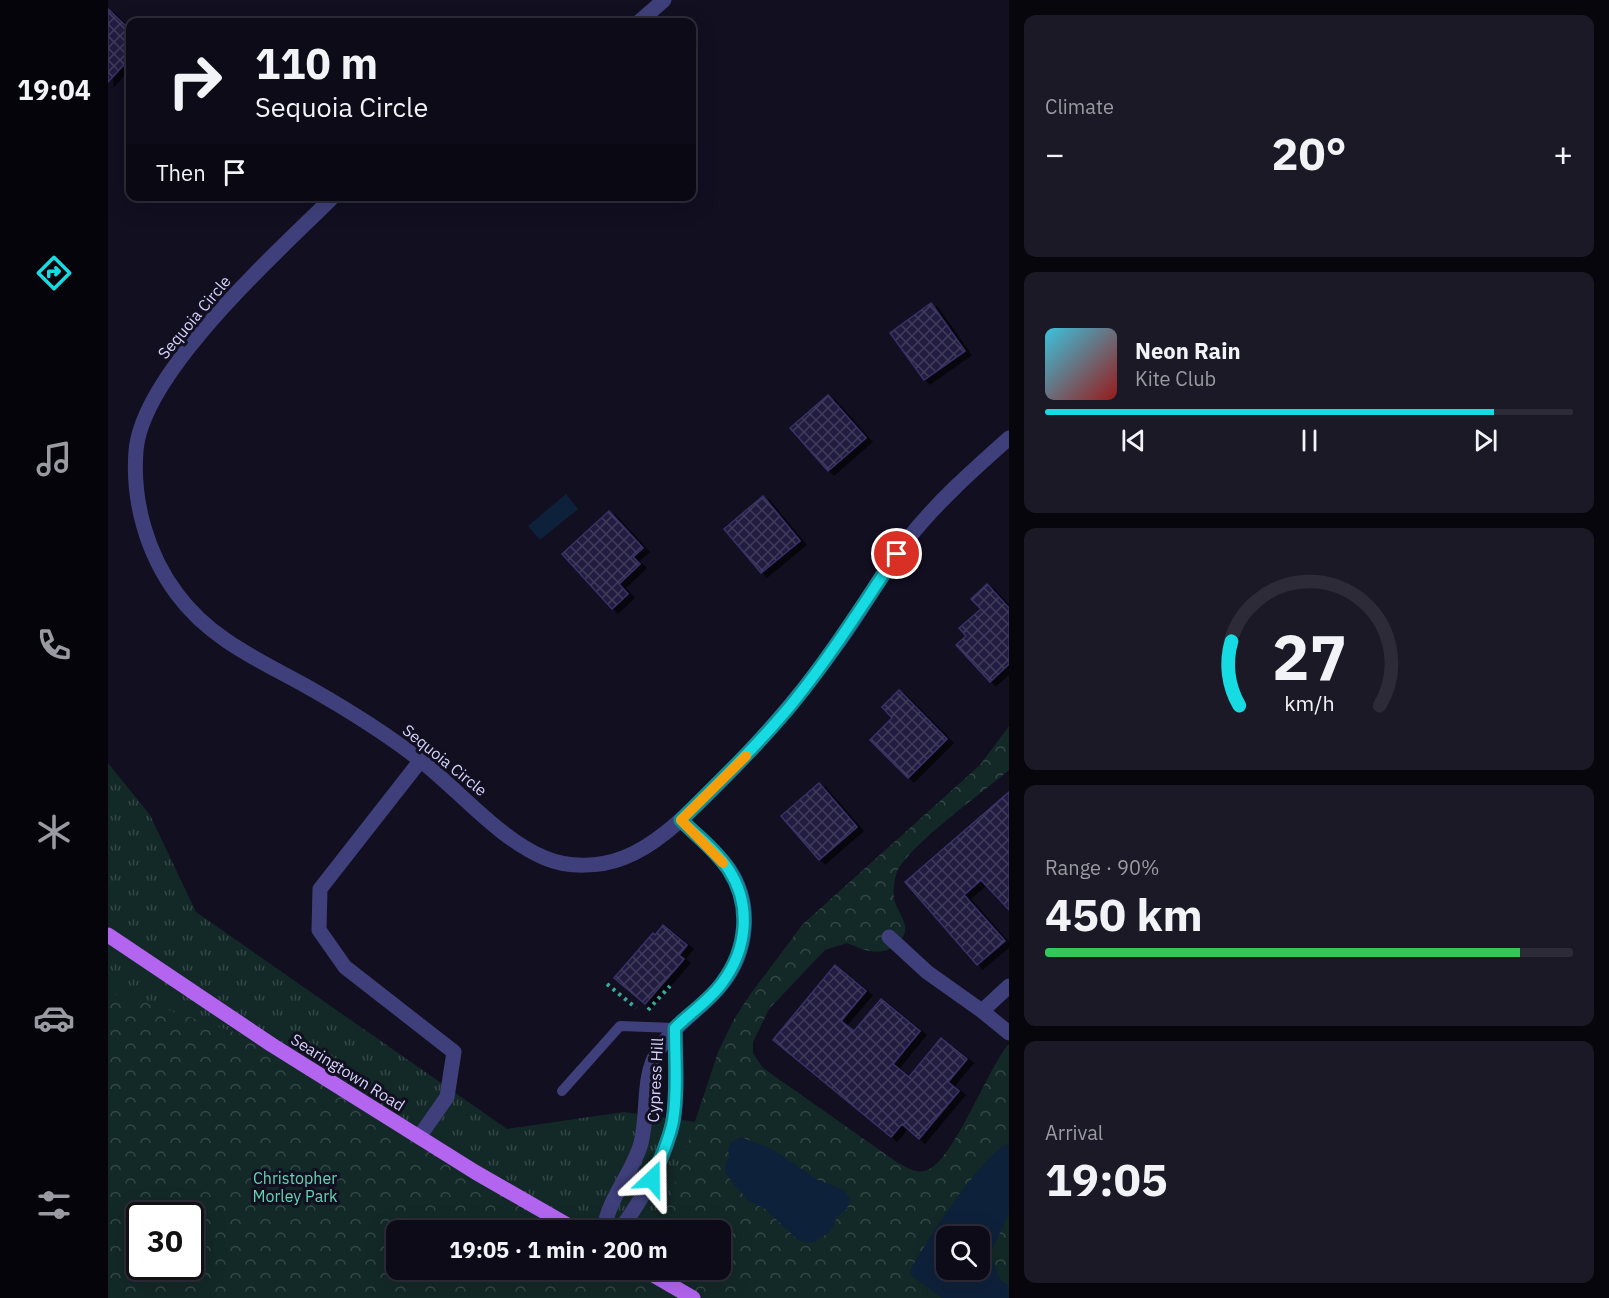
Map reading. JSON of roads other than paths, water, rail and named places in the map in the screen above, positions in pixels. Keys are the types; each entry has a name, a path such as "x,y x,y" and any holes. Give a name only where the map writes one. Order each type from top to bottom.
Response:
{"main road":[{"name":"Searingtown Road","path":"108,935 272,1045 419,1137 559,1220"},
{"path":"662,1280 693,1298"}],"street":[{"path":"644,18 664,0"},
{"name":"Sequoia Circle","path":"329,201 252,278 182,356 146,412 136,448 136,487 144,526 156,561 178,596 216,634 260,663 338,704 421,760 509,836 526,849 548,860 591,865 610,863 642,849 681,820 753,749 795,700 841,639 908,539 946,495 1009,438"},
{"path":"419,1137 447,1097 454,1052 345,967 319,930 320,889 421,760"},
{"name":"Cypress Hill","path":"605,1220 633,1165 641,1143 645,1125 647,1086 651,1066 658,1050 675,1028 722,984 736,961 745,923 741,897 729,869 681,820"},
{"path":"889,937 927,972 982,1011 1009,1034"},
{"path":"982,1011 1009,986"},
{"name":"Cypress Hill","path":"627,1220 647,1190 673,1121 675,1028"}],"lane":[{"path":"562,1091 620,1026 675,1028"}],"water":[{"path":"566,494 578,509 540,540 528,526"},
{"path":"741,1137 772,1149 818,1180 844,1190 850,1200 847,1209 837,1217 830,1232 812,1243 798,1240 765,1209 749,1201 725,1171 726,1162 730,1157 728,1151 730,1143"},
{"path":"1009,1143 1009,1213 990,1254 990,1226 938,1226 984,1164"},
{"path":"936,1228 936,1280 990,1280 990,1254 1000,1280 1009,1286 1009,1298 942,1298 912,1276 910,1271"}],"park label":[{"name":"Christopher Morley Park","path":"295,1187"}]}
